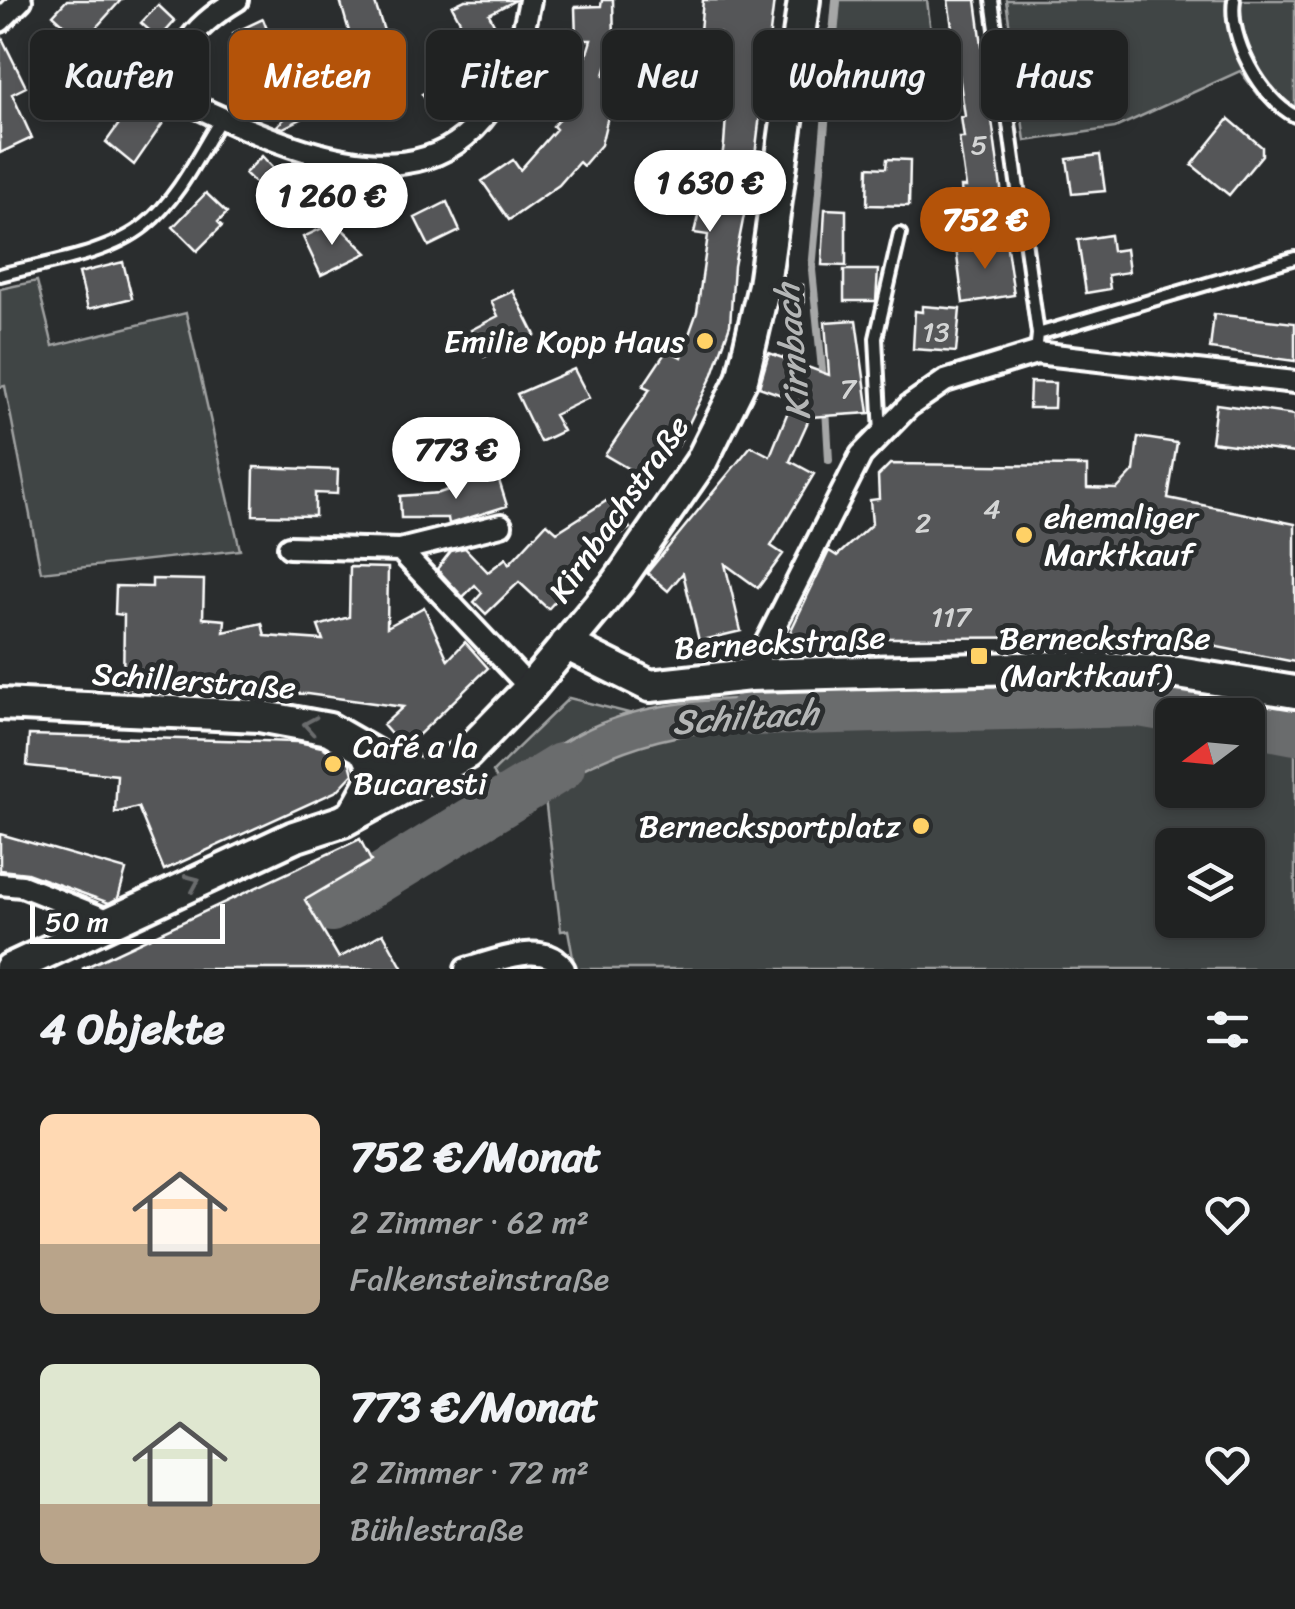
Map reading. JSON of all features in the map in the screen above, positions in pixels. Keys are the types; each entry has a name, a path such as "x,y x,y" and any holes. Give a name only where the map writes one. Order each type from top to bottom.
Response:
{"main road":[{"name":"Kirnbachstraße","path":"566,644 618,582 701,462 742,379 767,269 804,0"},
{"name":"Berneckstraße","path":"566,644 650,686 750,675 1062,667 1178,673 1295,692"},
{"path":"10,969 294,838 343,821 431,777 468,753 566,644"},
{"name":"Schillerstraße","path":"0,704 259,716 329,729 395,767 431,777"}],"street":[{"path":"0,21 20,0"},
{"path":"237,0 208,17 184,44 178,67 180,86 191,104 340,162 386,167 431,157 474,129 493,107 514,66 530,0"},
{"path":"750,675 861,455 909,406 945,381 1037,343 1295,382"},
{"path":"289,547 400,550 502,524"},
{"path":"400,550 530,688"},
{"path":"343,821 365,791 371,774 358,743"},
{"path":"0,884 22,886 110,921"},
{"path":"466,969 538,952 554,958 564,969"}],"lane":[{"path":"992,0 1037,343 1295,258"},
{"path":"1234,0 1237,36 1256,76 1283,110 1295,116"},
{"path":"0,275 74,255 144,227 180,184 221,118"},
{"path":"881,435 876,338 900,234"}],"shaded area":[{"path":"840,0 927,0 931,30 837,30"},
{"path":"1006,0 1295,0 1295,123 1260,97 1240,71 1115,128 1025,141 1022,120 1128,120 1128,30 1010,30"},
{"path":"37,281 53,346 186,313 240,550 41,572 5,386 0,387 0,289"},
{"path":"569,698 629,713 571,737 499,783 493,772"},
{"name":"Bernecksportplatz","path":"1124,716 1155,722 1155,808 1265,808 1265,742 1295,748 1295,969 575,969 568,930 561,931 544,790 618,752 699,729"}],"water":[{"path":"814,696 815,723 728,729 658,741 592,765 514,808 499,783 573,737 625,715 705,701"},
{"path":"486,793 502,819 338,920 325,896"}],"building":[{"path":"67,0 121,0 94,30 70,30 53,15"},
{"path":"340,0 374,0 384,30 349,30"},
{"path":"465,0 516,0 489,14 497,30 457,30 463,27 452,6"},
{"path":"602,0 613,0 614,30 602,30 602,120 607,120 601,145 583,166 579,162 559,185 509,220 482,181 513,160 520,170 556,129 553,126 558,120 582,120 582,70 591,40 582,40 582,30 576,30 575,7 601,6"},
{"path":"703,0 774,0 770,30 753,30 753,120 759,120 734,266 730,325 713,374 678,446 663,438 641,476 605,455 650,389 643,386 667,350 681,357 697,312 708,235 694,233 703,195 716,197 726,120 733,120 733,30 700,30"},
{"path":"948,0 976,0 981,38 981,120 992,120 1003,203 963,207 961,187 966,187 959,138 964,138 961,117 965,116 961,30 952,30"},
{"path":"158,5 175,21 167,30 149,30 141,23"},
{"path":"263,19 267,30 239,30"},
{"path":"0,34 26,87 12,94 32,138 0,153"},
{"path":"1229,119 1262,147 1262,155 1229,195 1192,165"},
{"path":"122,120 163,123 134,165 106,142"},
{"path":"283,120 299,120 283,128 277,126"},
{"path":"1100,155 1105,191 1072,194 1067,159"},
{"path":"262,156 280,175 263,191 245,173"},
{"path":"887,159 910,160 909,206 867,205 868,167 886,168"},
{"path":"206,193 227,213 218,222 222,226 197,251 173,227"},
{"path":"447,202 460,231 429,246 415,218"},
{"path":"825,209 846,210 846,266 822,265"},
{"path":"335,222 367,253 321,275 303,237"},
{"path":"1110,235 1112,251 1126,249 1129,272 1108,275 1110,289 1086,293 1078,240"},
{"path":"1006,241 1014,295 963,303 956,248"},
{"path":"123,262 132,298 88,309 79,273"},
{"path":"844,270 878,270 876,301 844,301"},
{"path":"783,284 803,285 804,312 781,307"},
{"path":"513,291 535,335 484,357 471,330 498,316 491,301"},
{"path":"922,306 960,309 956,352 913,349 915,311 922,312"},
{"path":"1214,314 1295,323 1295,361 1210,349"},
{"path":"856,320 869,413 810,417 790,461 814,474 771,546 783,554 758,588 725,564 741,631 699,641 683,573 668,591 647,573 751,446 770,456 793,399 759,387 769,353 829,375 825,322"},
{"path":"574,369 589,398 554,415 563,431 540,442 517,394"},
{"path":"1030,382 1055,383 1054,408 1029,408"},
{"path":"1216,404 1295,415 1295,453 1211,442"},
{"name":"ehemaliger Marktkauf","path":"1138,437 1177,443 1168,498 1295,524 1295,662 1202,644 1202,637 877,638 848,640 849,653 781,651 829,551 837,556 872,524 870,500 879,499 878,476 890,464 1087,466 1087,488 1117,489 1134,471"},
{"path":"254,467 338,470 337,494 315,493 315,516 253,515"},
{"path":"497,474 507,506 449,524 448,518 401,518 400,496 439,493"},
{"path":"611,498 630,528 575,563 583,571 548,609 519,582 486,614 474,602 482,593 475,585 463,597 437,569 451,551 465,548 488,572 506,558 509,564 547,523 557,532"},
{"path":"350,567 388,568 387,627 424,607 448,660 465,642 488,668 404,749 383,725 403,707 307,694 123,688 124,615 115,614 116,586 152,587 152,579 204,580 203,618 225,620 224,632 262,623 265,636 323,640 318,626 349,617"},
{"path":"29,735 298,742 322,747 350,763 353,774 337,791 164,870 138,807 115,813 117,775 27,766"},
{"path":"0,834 126,870 118,898 109,903 27,873 0,870"},
{"path":"360,839 371,861 305,900 339,958 383,933 403,969 82,969"}],"waterway":[{"name":"Kirnbach","path":"823,379 812,270 836,0"},
{"name":"Kirnbach","path":"826,408 829,460"},
{"name":"Schiltach","path":"753,712 1155,706"},
{"name":"Schiltach","path":"1265,725 1295,731"},
{"name":"Schiltach","path":"331,908 561,767"}],"place":[{"name":"Emilie Kopp Haus","path":"705,341"},
{"name":"ehemaliger Marktkauf","path":"1024,535"},
{"name":"Berneckstraße (Marktkauf)","path":"979,656"},
{"name":"Café a la Bucaresti","path":"333,764"},
{"name":"Bernecksportplatz","path":"921,826"}]}
